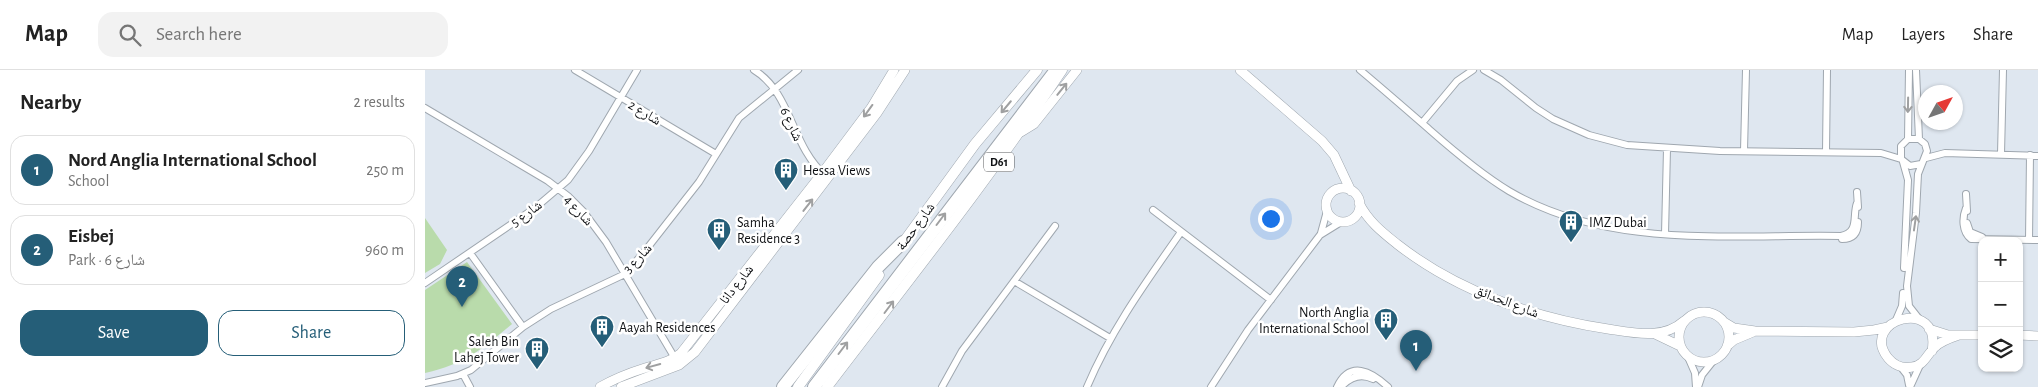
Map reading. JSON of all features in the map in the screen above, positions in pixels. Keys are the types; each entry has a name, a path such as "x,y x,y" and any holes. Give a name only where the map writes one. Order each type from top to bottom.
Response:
{"highway":[{"path":"814,387 1056,70"},
{"path":"783,387 877,267 903,242"}],"main road":[{"name":"شارع حصة","path":"797,387 975,144 1037,70"},
{"name":"شارع حصة","path":"827,387 1021,132 1063,70"}],"street":[{"name":"شارع 2","path":"575,70 716,154"},
{"name":"شارع 5","path":"425,283 535,208 558,189 583,161 637,70"},
{"name":"شارع 6","path":"754,70 775,88 804,151 826,175"},
{"name":"شارع 3","path":"425,383 463,374 523,327 551,308 625,274 645,252 699,182 739,118 798,70"},
{"name":"شارع دانا","path":"826,175 894,70"},
{"name":"شارع دانا","path":"621,387 695,352 826,175 891,94 905,70"},
{"path":"1021,132 1034,124 1077,70"},
{"path":"1240,70 1322,140 1337,162 1363,212 1376,227"},
{"path":"1359,70 1480,172 1509,191 1555,214 1600,226 1665,234 1821,237 1844,235 1850,233 1855,225 1857,192"},
{"path":"1457,81 1462,70"},
{"path":"1421,123 1457,81 1473,70"},
{"path":"1484,70 1501,80 1536,108 1571,128 1627,145 1667,149 1881,153 1902,160 1910,166 1921,164"},
{"path":"1493,70 1501,80"},
{"path":"1744,151 1746,70"},
{"path":"1825,152 1827,70"},
{"path":"1881,153 1901,146 1907,139 1909,70"},
{"path":"1916,70 1919,139 1927,148 1945,154"},
{"path":"2001,154 2003,70"},
{"name":"شارع 4","path":"425,108 548,181 569,198 595,226 677,362"},
{"path":"1907,139 1919,139"},
{"path":"1896,320 1903,297 1908,180 1902,160 1901,146"},
{"path":"1927,148 1926,158 1921,164 1917,179 1916,213 1907,291 1909,306 1929,329 1932,336 1932,350"},
{"path":"1665,234 1667,149"},
{"path":"1926,158 1945,154 2038,156"},
{"path":"2029,240 2030,155"},
{"path":"1211,387 1239,343 1320,235 1327,211 1326,201 1334,191 1338,172 1337,162"},
{"path":"1334,191 1345,189 1351,191"},
{"path":"1966,194 1964,229 1968,237 1978,240"},
{"path":"1320,235 1358,213 1359,203"},
{"path":"1153,210 1271,300"},
{"path":"1327,211 1330,216 1344,222 1367,223 1376,227"},
{"path":"942,387 962,351 1055,226"},
{"name":"شارع الحدائق","path":"1376,227 1406,251 1430,266 1481,293 1508,304 1535,313 1591,326 1655,334"},
{"path":"1087,387 1110,338 1134,299 1181,232"},
{"path":"2023,240 2038,240"},
{"path":"470,253 523,327"},
{"path":"1014,280 1110,338"},
{"path":"1655,334 1668,332 1693,315 1702,312 1712,314 1734,328 1755,331 1854,332 1888,327"},
{"path":"1910,387 1907,375 1900,366 1887,356 1883,346 1883,336 1888,327 1896,320 1907,317 1920,320"},
{"path":"1680,346 1679,336 1684,321"},
{"path":"1724,322 1728,331 1727,346"},
{"path":"1929,329 1943,334 1978,335"},
{"path":"1697,387 1701,375 1714,360 1721,356 1727,346 1734,340 1755,331"},
{"path":"1854,332 1872,338 1883,346"},
{"path":"1655,334 1680,346 1688,357 1695,373 1697,387"},
{"path":"1910,387 1920,365 1932,350 1944,341 1959,335"},
{"path":"2023,335 2038,336"},
{"path":"1688,357 1699,362 1714,360"},
{"name":"شارع دانا","path":"600,387 625,375 677,362"},
{"path":"1900,366 1910,368 1920,365"},
{"path":"1337,387 1345,376 1358,370 1371,374 1388,387"},
{"path":"463,374 470,387"},
{"path":"1341,387 1350,379 1359,376 1371,378 1384,387"}],"green space":[{"path":"425,218 447,250 440,264 425,273"},
{"path":"467,262 512,324 463,360 425,373 425,290"}],"place":[{"name":"Hessa Views","path":"786,191"},
{"name":"IMZ Dubai","path":"1571,243"},
{"name":"Samha Residence 3","path":"719,251"},
{"name":"Eisbej","path":"462,307"},
{"name":"North Anglia International School","path":"1386,341"},
{"name":"Aayah Residences","path":"602,348"},
{"name":"Saleh Bin Lahej Tower","path":"537,370"},
{"name":"Nord Anglia International School","path":"1416,371"}]}
